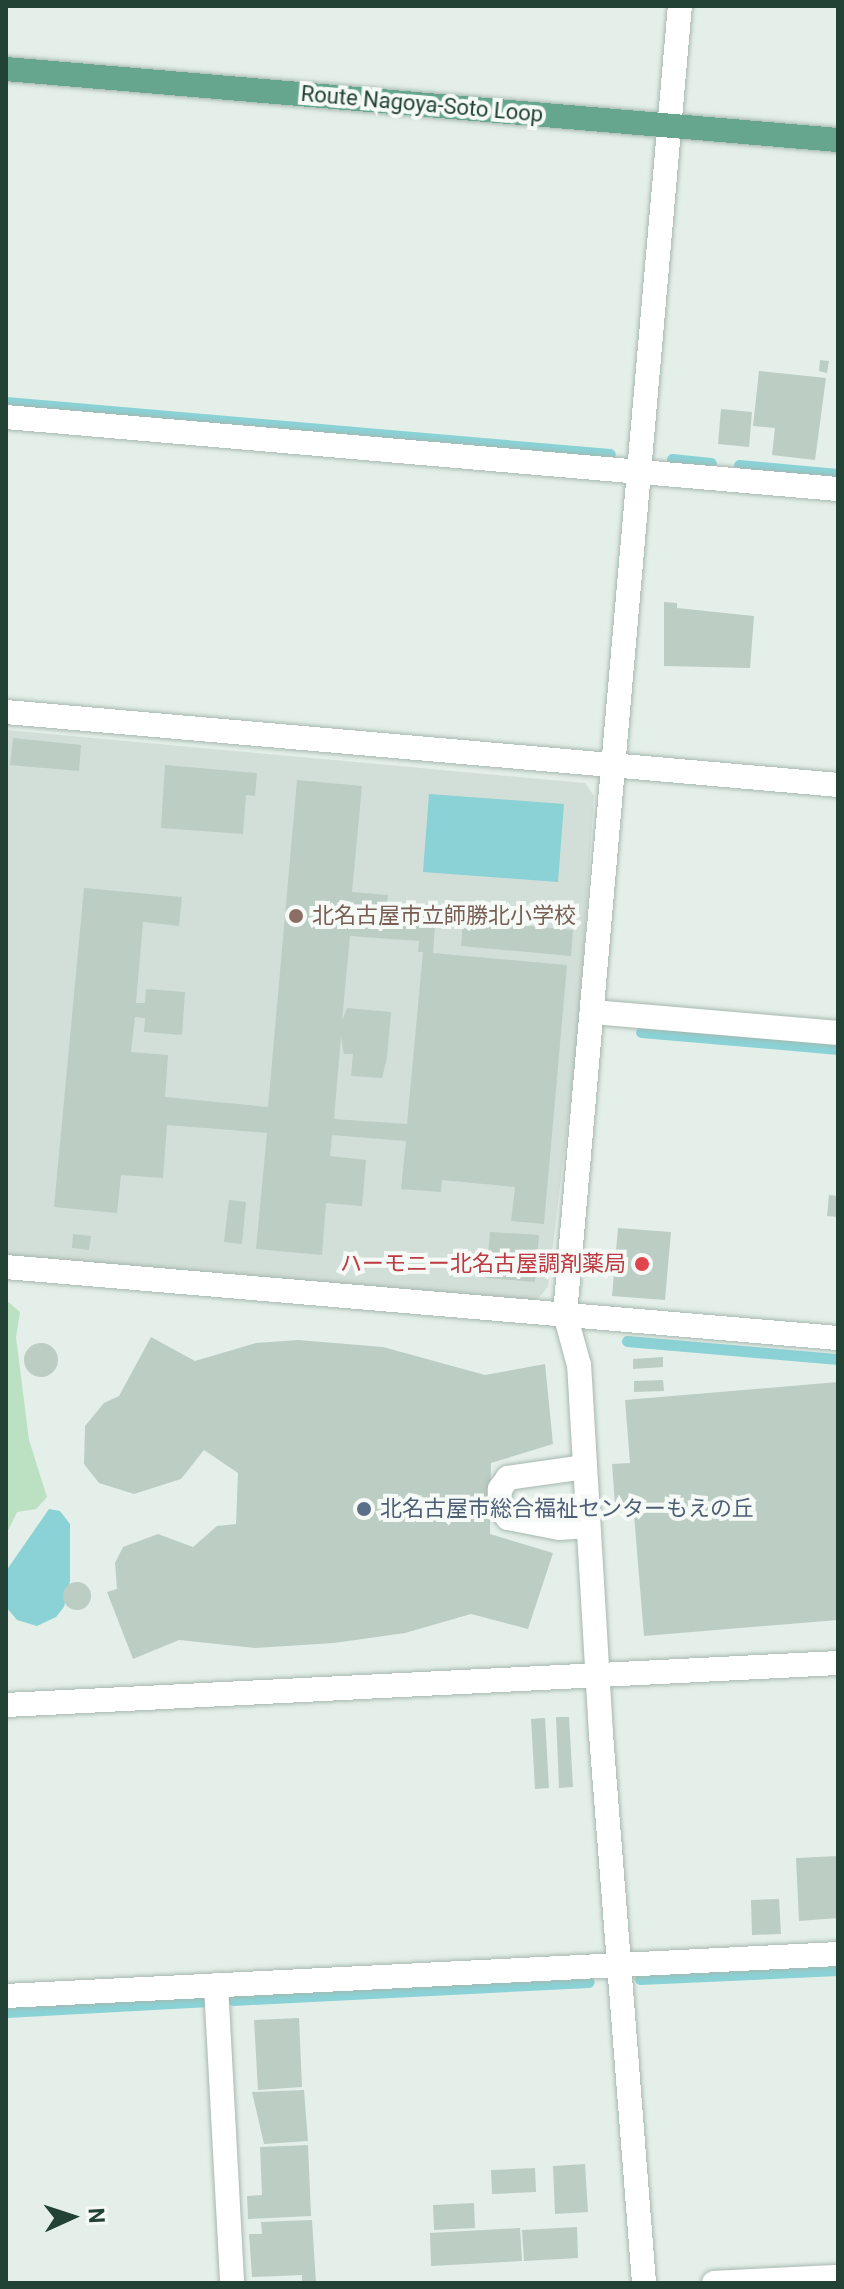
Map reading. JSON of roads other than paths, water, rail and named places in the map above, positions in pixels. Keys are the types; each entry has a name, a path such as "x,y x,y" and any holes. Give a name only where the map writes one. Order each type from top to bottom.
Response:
{"main road":[{"name":"Route Nagoya-Soto Loop","path":"6,69 838,140"}],"street":[{"path":"644,2283 617,1964 579,1365 565,1314 680,6"},
{"path":"6,417 838,489"},
{"path":"6,712 838,785"},
{"path":"593,1012 838,1033"},
{"path":"6,1267 838,1338"},
{"path":"585,1467 508,1478 500,1489 499,1506 508,1518 559,1528 588,1526"},
{"path":"6,1705 838,1663"},
{"path":"6,1996 838,1954"},
{"path":"216,1985 232,2283"},
{"path":"714,2283 838,2277"}],"water":[{"path":"429,794 564,804 558,882 423,872"},
{"path":"49,1509 60,1511 70,1524 70,1581 64,1607 56,1617 37,1626 17,1620 6,1607 6,1571"}],"waterway":[{"path":"6,402 610,454"},
{"path":"672,459 711,463"},
{"path":"739,465 838,474"},
{"path":"641,1032 838,1049"},
{"path":"627,1341 838,1359"},
{"path":"640,1979 838,1970"},
{"path":"233,2000 589,1982"},
{"path":"6,2012 209,2001"}],"place":[{"name":"北名古屋市立師勝北小学校","path":"296,916"},
{"name":"ハーモニー北名古屋調剤薬局","path":"642,1264"},
{"name":"北名古屋市総合福祉センターもえの丘","path":"364,1509"}]}
